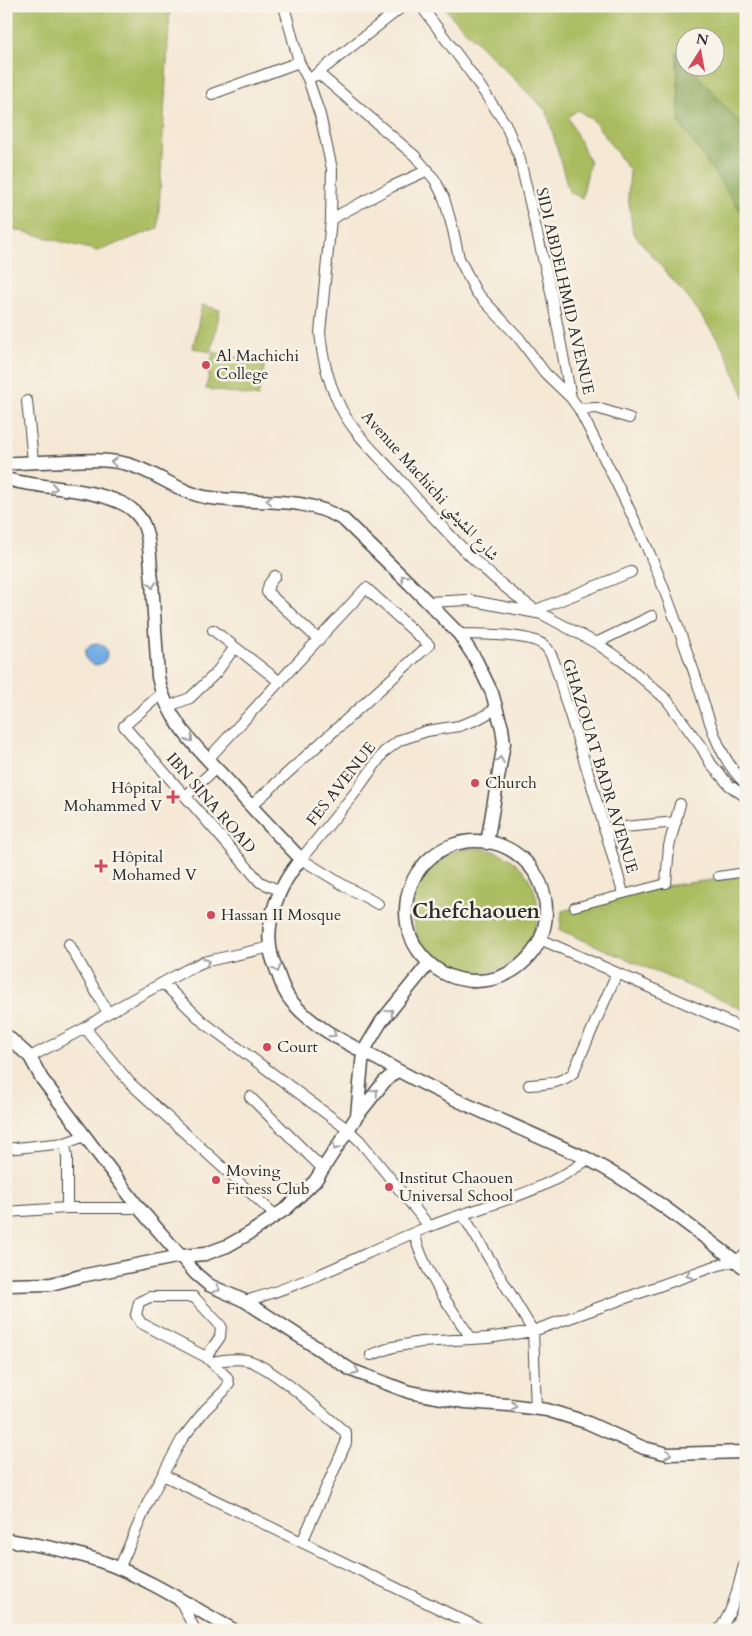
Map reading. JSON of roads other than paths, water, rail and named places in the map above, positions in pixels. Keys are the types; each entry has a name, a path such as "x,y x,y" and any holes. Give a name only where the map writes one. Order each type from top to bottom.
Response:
{"street":[{"name":"Avenue Machichi شارع المشيشي","path":"284,6 299,62 308,79 320,115 332,169 331,219 320,333 322,352 338,403 354,430 459,546 494,578 539,612"},
{"path":"308,79 403,6"},
{"name":"SIDI ABDELHMID AVENUE","path":"421,6 490,101 504,123 518,156 551,292 571,398 579,409 654,564 686,648 711,726 730,767 746,784"},
{"path":"212,94 299,62"},
{"path":"318,73 415,156 428,170 444,198 454,230 459,258 476,292 524,344 545,373 571,398"},
{"path":"331,219 390,187 428,170"},
{"path":"24,483 16,473 27,461 27,401"},
{"path":"579,409 597,408 629,418"},
{"path":"6,464 27,461 106,461 126,463 145,470 179,488 210,498 298,502 317,507 344,520 459,634 476,660 492,693 502,728 504,743 487,843"},
{"path":"6,479 83,492 118,501 130,507 140,518 146,528 150,552 161,694 167,707 187,736 301,859 378,904"},
{"path":"539,612 630,572"},
{"path":"275,576 268,584 267,592 319,640"},
{"path":"186,796 280,682 366,588 429,645 251,806"},
{"path":"428,602 468,600 539,612 596,643 621,660 667,700 720,776 729,785 746,796"},
{"path":"596,643 652,616"},
{"path":"213,630 280,682"},
{"name":"GHAZOUAT BADR AVENUE","path":"459,634 521,638 539,642 547,649 574,725 623,893"},
{"path":"167,707 190,698 216,673 235,647"},
{"name":"IBN SINA ROAD","path":"161,694 124,726 260,882 281,891"},
{"name":"FES AVENUE","path":"301,859 348,802 384,752 400,740 427,731 459,726 478,719 496,709"},
{"path":"574,907 666,883 669,846 680,804"},
{"path":"604,829 676,822"},
{"path":"461,843 487,843 501,846 525,862 541,886 546,914 540,939 534,950 516,969 502,976 487,980 471,981 456,978 442,972 429,964 414,944 406,921 408,895 412,883 418,872 427,862 442,850 461,843"},
{"path":"301,859 281,891 271,919 271,953 282,986 291,1001 305,1015 348,1045 396,1071 588,1159 610,1171 740,1258 746,1269"},
{"path":"718,876 746,874"},
{"path":"540,939 746,1030"},
{"path":"70,944 108,1013"},
{"path":"30,1056 86,1028 108,1013 203,962 271,947"},
{"path":"357,1116 363,1052 382,1022 429,964"},
{"path":"529,1085 562,1081 573,1073 617,973"},
{"path":"162,983 202,1021 347,1129 360,1141 429,1226"},
{"path":"86,1028 130,1083 276,1216"},
{"path":"6,1035 30,1056 42,1079 139,1208 196,1274 209,1284 245,1301 350,1370 409,1392 465,1402 547,1410 586,1422 644,1448 668,1454 746,1452"},
{"path":"6,1285 51,1284 81,1276 181,1256 198,1256 216,1251 250,1233 276,1216 301,1196 323,1169 347,1129 384,1082 396,1071"},
{"path":"250,1097 323,1169"},
{"path":"6,1149 65,1143 85,1136"},
{"path":"65,1143 68,1157 67,1208"},
{"path":"245,1301 305,1281 429,1226 464,1215 555,1180 588,1159"},
{"path":"6,1212 67,1208 139,1208"},
{"path":"464,1215 533,1331 536,1409"},
{"path":"414,1233 421,1257 427,1269 472,1338"},
{"path":"371,1355 393,1347 421,1342 533,1331 740,1258"},
{"path":"119,1569 149,1500 182,1439 229,1384 228,1378 209,1359 141,1323 136,1315 139,1302 150,1297 194,1297 221,1326 220,1337 209,1359"},
{"path":"209,1359 248,1360 265,1369 346,1433 346,1443 302,1542"},
{"path":"163,1475 484,1630"},
{"path":"6,1540 69,1552 119,1569 234,1630"},
{"path":"719,1630 728,1618 734,1605 743,1580 746,1558"},
{"path":"180,1600 196,1630"}],"water":[{"path":"96,643 106,650 107,654 100,664 96,665 86,658 85,654 92,644"}],"place":[{"name":"Al Machichi College","path":"206,365"},
{"name":"Church","path":"475,783"},
{"name":"Hôpital Mohammed V","path":"173,797"},
{"name":"Hôpital Mohamed V","path":"101,866"},
{"name":"Hassan II Mosque","path":"211,915"},
{"name":"Court","path":"267,1047"},
{"name":"Moving Fitness Club","path":"216,1180"},
{"name":"Institut Chaouen Universal School","path":"389,1187"}],"district":[{"name":"Chefchaouen","path":"476,911"}]}
